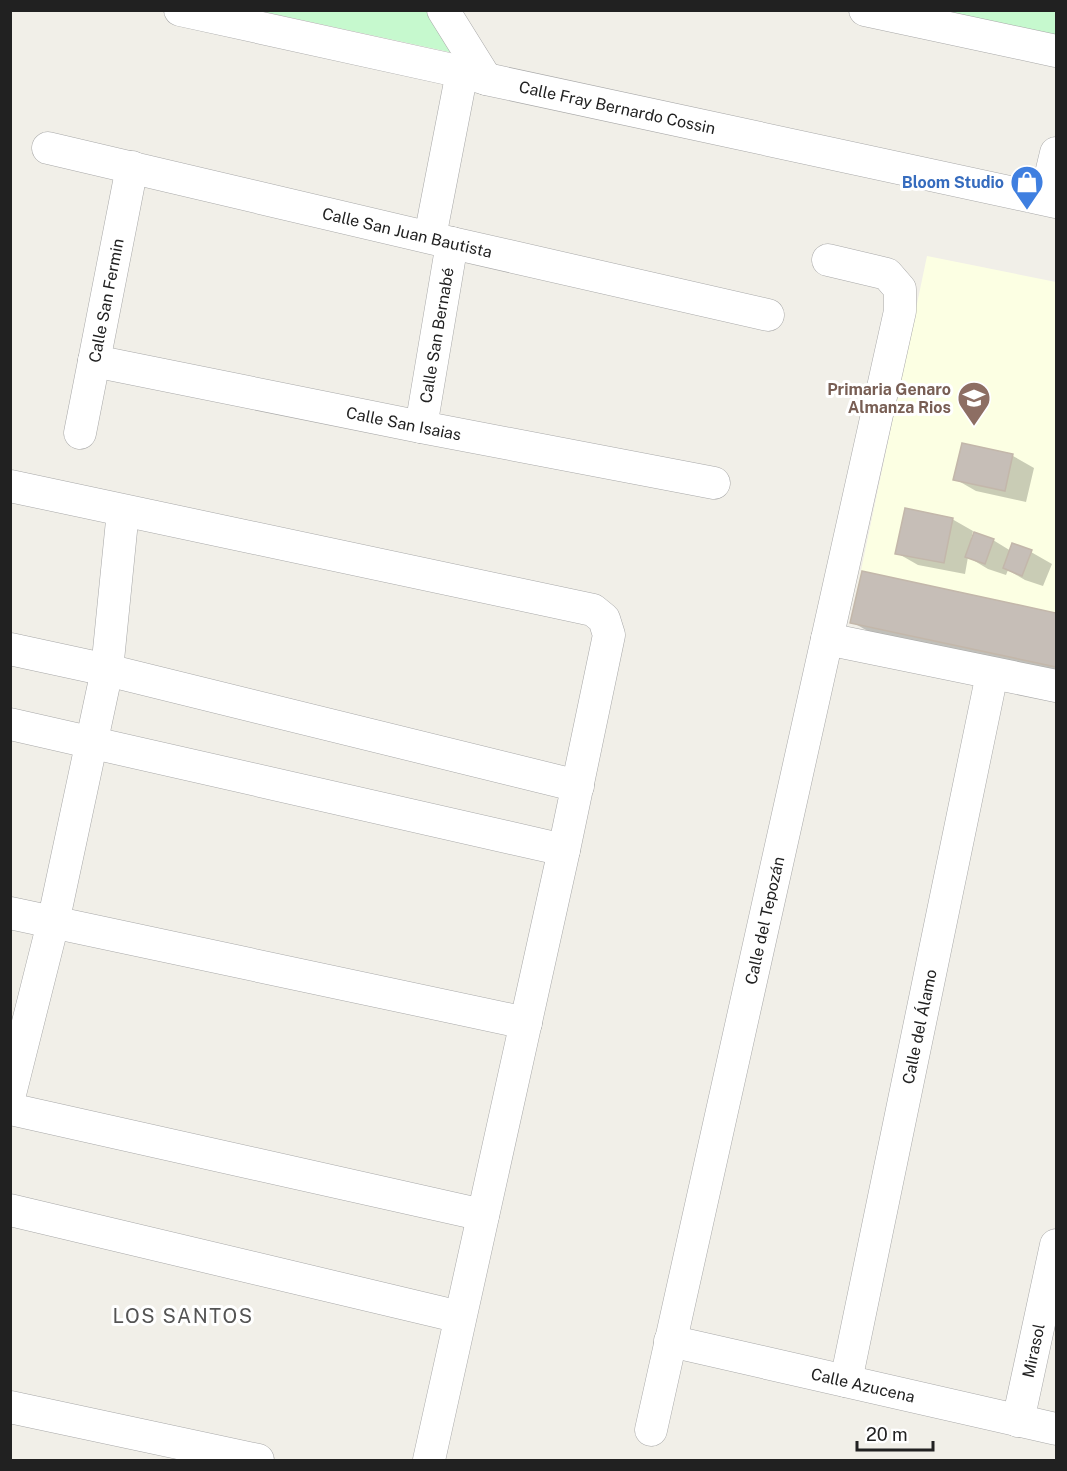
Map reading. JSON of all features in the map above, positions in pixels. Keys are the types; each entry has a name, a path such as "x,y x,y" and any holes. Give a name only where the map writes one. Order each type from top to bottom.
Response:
{"street":[{"name":"Calle Fray Bernardo Cossin","path":"180,10 1051,201"},
{"path":"443,10 474,75"},
{"path":"865,10 1056,51"},
{"name":"Calle San Bernabé","path":"421,427 441,240 474,75"},
{"name":"Calle San Juan Bautista","path":"48,148 768,315"},
{"path":"1051,201 1056,153"},
{"name":"Calle San Fermin","path":"80,434 132,167"},
{"name":"Calle del Tepozán","path":"651,1430 900,311 900,289 887,274 828,260"},
{"name":"Calle San Isaias","path":"94,361 714,483"},
{"path":"10,486 593,610 604,619 609,635 578,786 429,1461"},
{"path":"10,1094 53,922 107,670 123,511"},
{"path":"827,639 1056,686"},
{"path":"10,650 107,670 578,786"},
{"name":"Calle del Álamo","path":"846,1381 992,674"},
{"path":"10,724 564,850"},
{"path":"10,913 526,1023"},
{"path":"10,1109 483,1215"},
{"path":"10,1210 460,1317"},
{"name":"Mirasol","path":"1018,1421 1056,1247"},
{"name":"Calle Azucena","path":"670,1341 1056,1429"},
{"path":"10,1407 258,1461"}],"shaded area":[{"name":"Primaria Genaro Almanza Rios","path":"927,256 1056,282 1056,667 850,623"}],"green space":[{"path":"260,11 427,11 454,53"},
{"path":"921,11 1056,11 1056,41"}],"building":[{"name":"Primaria Genaro Almanza Rios","path":"962,443 1013,454 1005,491 953,480"},
{"path":"905,508 953,518 944,563 895,554"},
{"path":"974,532 994,539 985,564 965,557"},
{"path":"1012,543 1032,550 1022,576 1003,568"},
{"path":"862,571 1056,613 1056,667 850,623"}],"place":[{"name":"Bloom Studio","path":"1027,211"},
{"name":"Primaria Genaro Almanza Rios","path":"974,427"}],"district":[{"name":"LOS SANTOS","path":"183,1316"}]}
